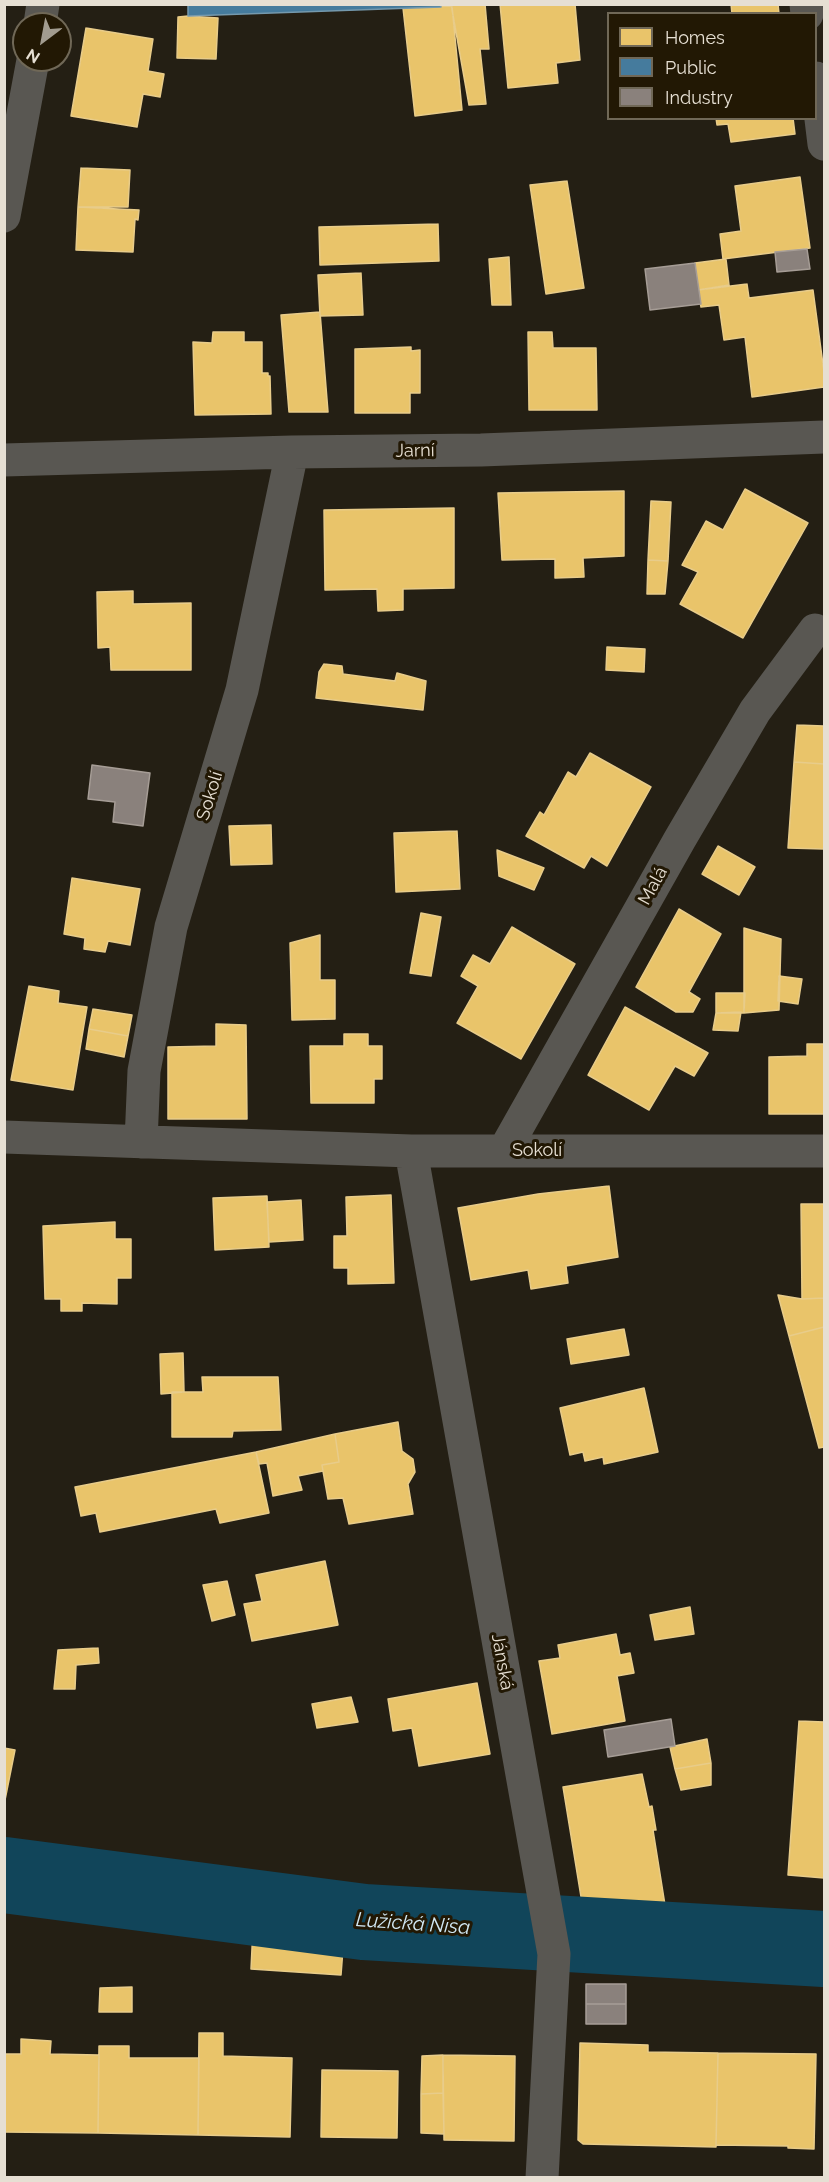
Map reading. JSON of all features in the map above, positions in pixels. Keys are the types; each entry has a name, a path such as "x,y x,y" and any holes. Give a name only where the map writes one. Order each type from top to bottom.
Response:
{"street":[{"path":"4,216 31,72"},
{"path":"817,85 825,144"},
{"name":"Jarní","path":"4,460 292,452 481,450 825,437"},
{"name":"Sokolí","path":"141,1142 144,1071 171,927 242,690 292,452"},
{"name":"Malá","path":"504,1151 755,711 822,626"},
{"name":"Sokolí","path":"4,1137 411,1150 825,1151"},
{"name":"Jánská","path":"411,1150 554,1954 542,2178"}],"building: Homes":[{"path":"451,4 485,4 489,49 480,49 486,104 469,105"},
{"path":"500,4 575,4 580,60 556,63 558,83 508,88"},
{"path":"731,4 778,4 779,12 732,12"},
{"path":"452,6 462,110 415,116 403,8"},
{"path":"178,17 218,18 216,59 177,58"},
{"path":"86,28 153,39 148,71 164,74 160,97 143,94 137,127 71,116"},
{"path":"716,120 793,120 795,134 731,142 728,124 717,125"},
{"path":"81,168 130,170 128,207 78,207"},
{"path":"800,177 810,248 723,259 720,234 741,231 735,186"},
{"path":"567,181 584,288 546,294 530,185"},
{"path":"78,207 139,210 138,220 135,219 133,252 76,250"},
{"path":"438,224 439,261 320,265 319,227"},
{"path":"509,257 511,305 492,305 489,259"},
{"path":"726,259 729,285 698,290 695,263"},
{"path":"361,273 363,315 320,316 318,275"},
{"path":"747,284 749,298 813,290 824,387 752,397 745,337 724,340 719,305 701,307 698,290"},
{"path":"320,312 328,412 289,412 281,315"},
{"path":"213,332 244,332 244,342 262,342 262,373 268,373 270,376 271,414 195,415 193,342 212,343"},
{"path":"528,332 552,332 553,348 596,348 597,410 529,410"},
{"path":"411,347 411,351 420,350 420,393 410,393 410,413 355,413 355,349"},
{"path":"745,489 808,523 743,638 680,604 698,572 682,565 706,521 723,530"},
{"path":"624,491 624,556 583,558 584,577 555,578 555,559 502,560 498,493"},
{"path":"651,501 671,502 668,561 648,560"},
{"path":"454,508 454,588 403,589 403,610 378,611 377,589 325,590 324,510"},
{"path":"648,560 668,561 665,594 647,594"},
{"path":"133,591 133,604 191,603 191,670 111,670 110,647 98,648 97,592"},
{"path":"607,647 645,649 644,672 606,670"},
{"path":"324,664 342,666 343,674 395,681 397,673 426,681 423,710 316,698 319,672"},
{"path":"797,725 824,726 824,764 794,762"},
{"path":"590,753 651,787 607,866 591,856 584,868 526,836 540,812 544,815 568,772 576,777"},
{"path":"794,762 824,764 824,849 788,848"},
{"path":"271,825 272,864 231,865 229,826"},
{"path":"457,831 460,889 396,892 394,833"},
{"path":"718,846 755,867 739,895 702,874"},
{"path":"497,850 544,868 534,890 499,876"},
{"path":"72,878 140,889 130,945 108,941 105,952 84,949 85,938 64,934"},
{"path":"679,909 721,934 689,992 700,999 693,1012 676,1012 636,987"},
{"path":"421,913 441,917 431,976 410,973"},
{"path":"512,927 575,964 521,1059 457,1023 478,986 461,976 473,955 490,964"},
{"path":"744,928 781,939 779,1010 744,1013"},
{"path":"320,935 320,980 335,980 335,1019 292,1020 290,943"},
{"path":"779,976 802,979 798,1004 778,1001"},
{"path":"29,986 59,991 58,1003 87,1007 73,1090 11,1080"},
{"path":"716,993 745,993 744,1013 716,1013"},
{"path":"625,1007 708,1053 694,1076 675,1066 649,1110 588,1075"},
{"path":"93,1009 132,1015 128,1036 89,1029"},
{"path":"741,1012 738,1031 713,1030 716,1013"},
{"path":"216,1024 246,1025 247,1119 168,1119 168,1047 216,1046"},
{"path":"89,1029 128,1036 124,1057 86,1049"},
{"path":"344,1034 368,1034 368,1046 382,1046 382,1079 374,1079 374,1103 311,1103 310,1046 344,1046"},
{"path":"807,1044 824,1044 824,1114 769,1114 769,1057 807,1056"},
{"path":"609,1186 618,1257 566,1266 568,1283 531,1289 528,1270 471,1280 458,1208 538,1194"},
{"path":"391,1195 394,1283 348,1284 348,1268 334,1268 334,1236 347,1236 346,1197"},
{"path":"267,1196 269,1247 215,1250 213,1198"},
{"path":"301,1200 303,1240 269,1242 267,1202"},
{"path":"801,1204 824,1204 824,1298 802,1299"},
{"path":"115,1222 115,1239 131,1239 131,1278 117,1278 117,1304 82,1303 82,1311 61,1311 61,1299 45,1299 43,1226"},
{"path":"778,1295 802,1299 824,1298 824,1327 789,1336"},
{"path":"824,1327 824,1447 819,1448 789,1336"},
{"path":"624,1329 629,1355 571,1364 567,1339"},
{"path":"183,1353 184,1392 161,1394 160,1354"},
{"path":"202,1377 278,1377 281,1430 233,1431 232,1437 172,1437 172,1392 203,1392"},
{"path":"644,1388 658,1452 604,1464 603,1457 585,1461 583,1452 570,1455 560,1408"},
{"path":"398,1422 402,1451 413,1459 415,1472 408,1484 413,1514 349,1524 343,1498 328,1499 322,1465 339,1462 335,1434"},
{"path":"335,1434 339,1462 322,1465 323,1471 298,1476 302,1490 273,1496 267,1463 259,1464 256,1452"},
{"path":"256,1452 269,1513 220,1523 216,1509 100,1532 96,1513 81,1516 75,1487"},
{"path":"325,1561 338,1625 252,1641 244,1604 262,1601 256,1575"},
{"path":"227,1581 235,1615 212,1621 203,1585"},
{"path":"690,1607 694,1634 655,1640 650,1615"},
{"path":"616,1634 620,1655 630,1653 634,1673 617,1676 625,1721 552,1734 539,1661 560,1658 558,1645"},
{"path":"98,1648 99,1663 76,1665 75,1689 54,1689 58,1650"},
{"path":"477,1683 490,1754 419,1766 412,1728 393,1731 388,1699"},
{"path":"351,1697 358,1722 317,1728 312,1704"},
{"path":"799,1721 824,1722 824,1878 788,1875"},
{"path":"707,1739 711,1763 675,1769 670,1747"},
{"path":"4,1748 15,1750 4,1805"},
{"path":"711,1763 711,1785 681,1790 675,1769"},
{"path":"642,1774 649,1807 652,1806 656,1830 653,1830 665,1905 582,1903 563,1787"},
{"path":"253,1928 344,1936 341,1975 251,1969"},
{"path":"132,1987 132,2012 99,2012 100,1988"},
{"path":"199,2033 223,2033 223,2056 292,2058 290,2137 198,2135"},
{"path":"21,2039 51,2041 50,2054 99,2055 98,2133 4,2132 4,2054 21,2054"},
{"path":"580,2043 648,2045 648,2052 718,2053 716,2147 583,2144 578,2140"},
{"path":"99,2046 129,2046 129,2058 199,2058 198,2135 98,2133"},
{"path":"718,2053 816,2054 814,2149 788,2148 788,2146 716,2145"},
{"path":"443,2055 515,2056 514,2141 444,2140"},
{"path":"443,2055 443,2093 421,2094 422,2056"},
{"path":"322,2070 398,2071 397,2138 321,2137"},
{"path":"443,2093 444,2134 421,2133 421,2094"}],"building: Public":[{"path":"188,4 440,4 441,7 188,16"}],"building: Industry":[{"path":"807,249 810,269 777,272 775,252"},
{"path":"695,263 701,304 650,310 645,269"},
{"path":"92,765 150,773 143,826 113,822 115,802 88,799"},
{"path":"671,1719 675,1746 608,1757 604,1730"},
{"path":"586,1984 626,1984 626,2004 586,2004"},
{"path":"586,2004 626,2004 626,2024 586,2024"}],"waterway":[{"name":"Lužická Nisa","path":"4,1875 364,1922 824,1949"}]}
